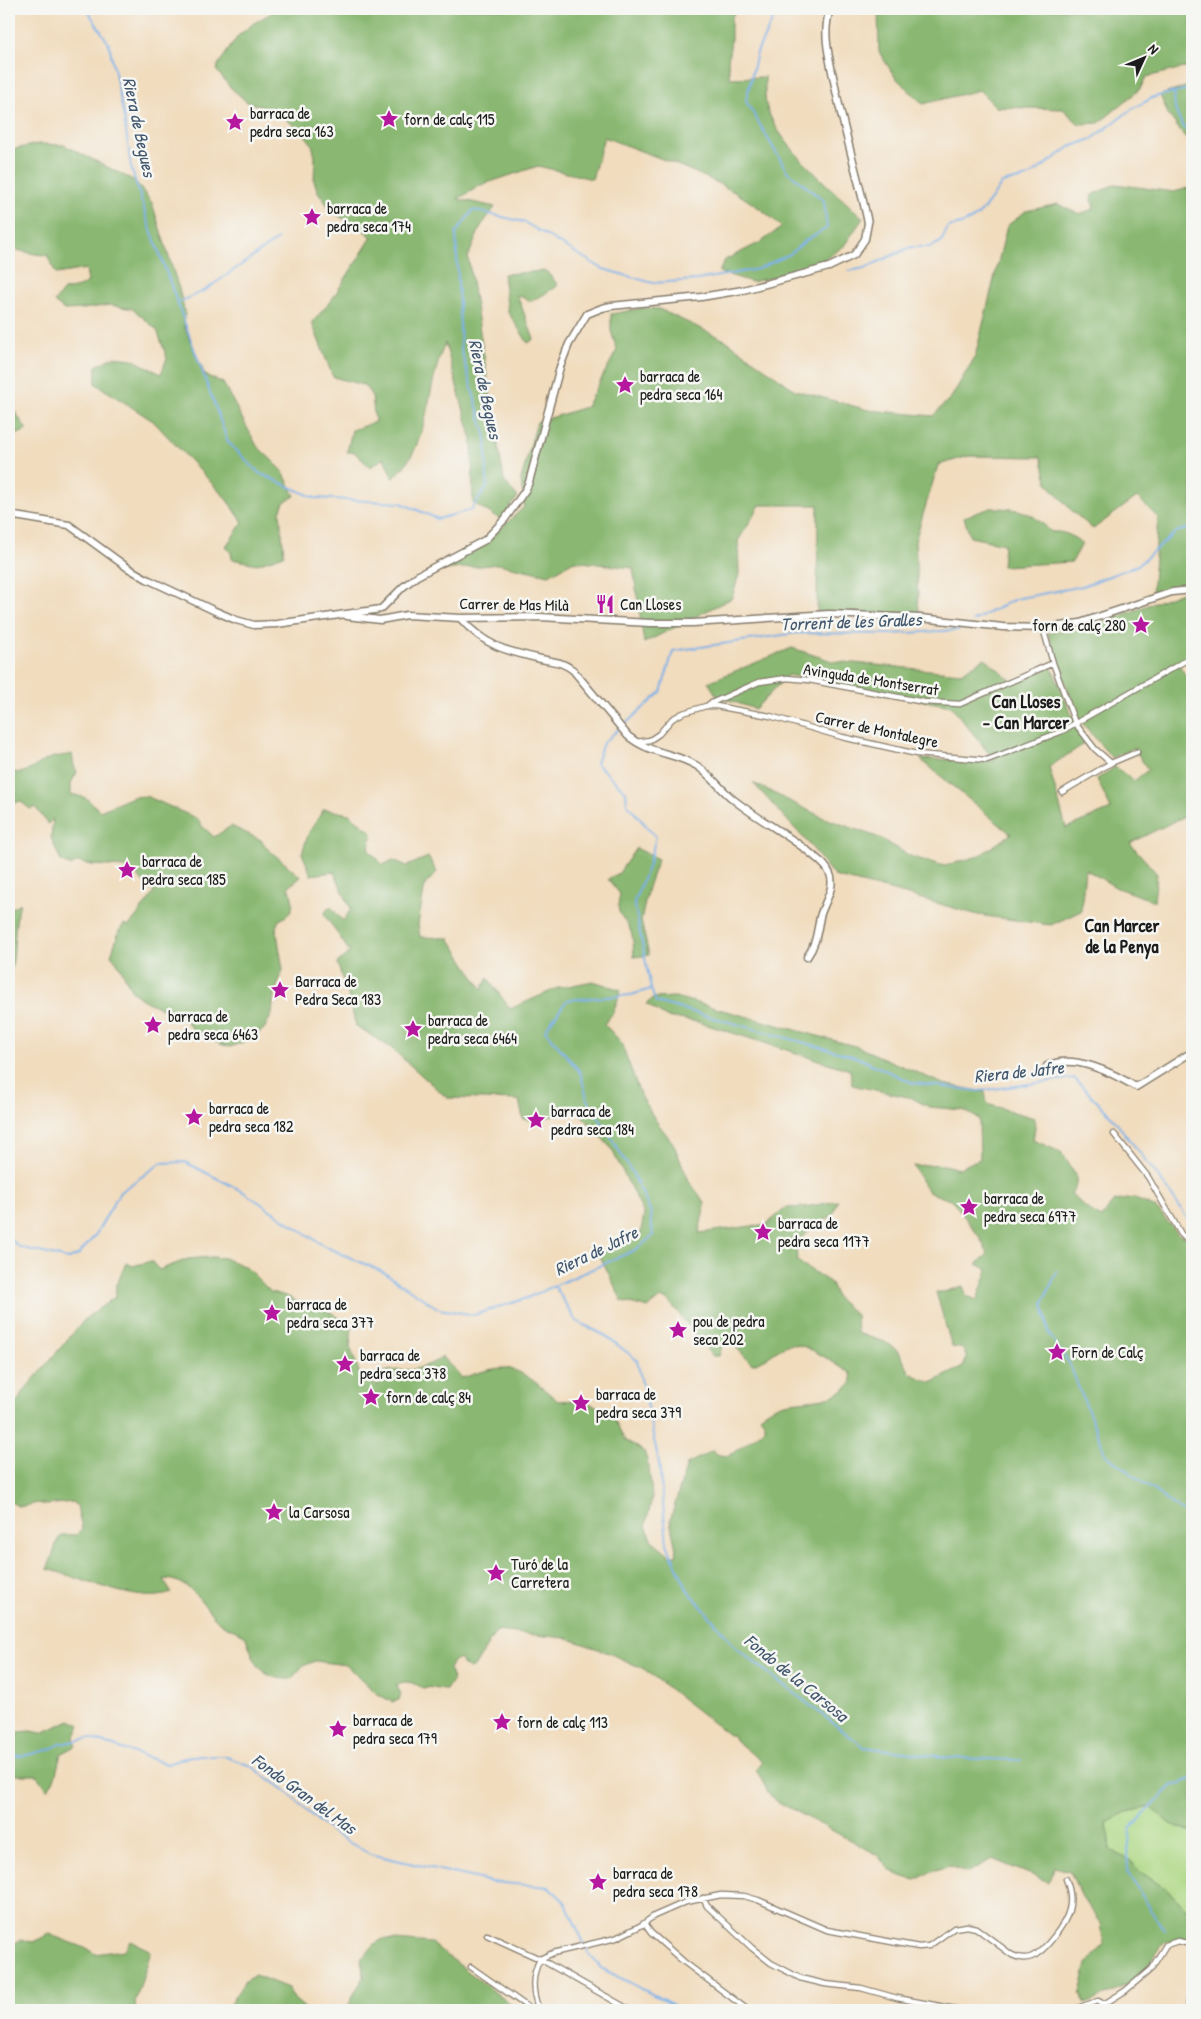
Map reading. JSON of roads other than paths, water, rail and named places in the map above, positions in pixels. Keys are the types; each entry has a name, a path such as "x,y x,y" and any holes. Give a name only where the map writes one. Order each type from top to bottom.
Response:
{"street":[{"path":"9,532 12,516 68,525 134,572 236,620 264,625 381,609 402,587 417,576 485,540 505,519 526,489 564,356 580,323 587,314 602,308 701,297 743,290 829,267 854,255 865,239 868,223 842,120 830,62 826,39 826,22 830,9"},
{"name":"Carrer de Mas Milà","path":"336,615 380,620 407,615 460,618 540,617 650,623 693,623 829,614 921,618 1003,627 1043,628 1080,623 1172,592 1192,590"},
{"path":"460,618 473,632 493,646 563,663 573,670 635,742 651,751 681,759 698,767 732,799 790,837 822,862 830,872 832,880 814,944 807,957"},
{"path":"1043,628 1053,663 1075,723 1095,749 1111,763"},
{"name":"Carrer de Montalegre","path":"635,742 650,740 678,716 706,706 716,706 770,716 842,737 917,754 987,760 1046,738 1192,658"},
{"name":"Avinguda de Montserrat","path":"706,706 759,682 787,678 809,680 924,702 960,704 1053,663"},
{"path":"1062,792 1111,763 1137,752"},
{"path":"1047,1066 1052,1064 1083,1064 1104,1070 1136,1086 1192,1052"},
{"path":"1114,1134 1148,1177 1181,1234 1192,1245"},
{"path":"539,2010 533,1988 535,1970 540,1959 552,1953 616,1938 675,1906 703,1898 721,1895 744,1896 789,1912 827,1930 918,1947 929,1946 954,1928 967,1926 976,1928 1012,1955 1030,1958 1040,1951 1063,1923 1070,1906 1070,1889 1066,1879"},
{"path":"703,1898 707,1906 752,1948 771,1963 800,1978 825,1984 861,1988 897,1998 961,2010"},
{"path":"644,1923 651,1933 684,1962 748,2010"},
{"path":"487,1935 540,1959 630,2010"},
{"path":"1103,2010 1104,2004 1125,1991 1152,1969 1166,1944 1178,1942 1192,1945"},
{"path":"471,1967 532,2010"},
{"path":"1186,2010 1192,1993"},
{"path":"1071,2010 1098,2002 1104,2004"}],"waterway":[{"name":"Riera de Begues","path":"79,9 88,11 109,44 124,117 131,167 147,219 228,442 259,473 315,498 401,503 438,519 471,510 487,487 486,438 461,350 456,233 473,210 524,222 603,269 653,283 697,280 758,269 790,254 805,241 827,228 824,201 787,171 746,101 757,52 778,9"},
{"path":"849,271 865,268 911,247 930,247 941,242 948,227 968,222 981,212 1002,183 1028,177 1070,147 1092,139 1132,109 1154,97 1192,88"},
{"path":"1175,92 1174,104 1177,114 1188,133 1192,134"},
{"path":"179,302 204,291 278,239"},
{"name":"Torrent de les Gralles","path":"973,621 1015,599 1083,586 1138,565 1176,532 1192,527"},
{"name":"Torrent de les Gralles","path":"623,726 661,692 673,651 797,633 890,634 958,630 965,626"},
{"name":"Torrent de les Gralles","path":"619,729 603,743 596,763 626,792 627,804 656,837 648,867 634,902 651,989"},
{"name":"Riera de Jafre","path":"9,1238 19,1247 68,1259 77,1256 95,1236 120,1192 161,1163 185,1162 242,1191 324,1246 383,1272 439,1309 474,1315 527,1298 635,1250 653,1236 650,1210 633,1174 587,1098 580,1072 545,1030 567,1000 631,995 651,989 656,1002 856,1057 913,1083 979,1091 1074,1078 1111,1116 1161,1180 1192,1225"},
{"path":"1057,1271 1043,1303 1049,1334 1069,1363 1106,1455 1192,1519"},
{"name":"Fondo de la Carsosa","path":"554,1285 576,1321 606,1336 637,1360 659,1463 667,1544 687,1589 737,1649 864,1747 952,1758 1021,1760"},
{"name":"Fondo Gran del Mas","path":"9,1757 27,1755 51,1749 60,1744 90,1738 167,1764 190,1756 224,1756 251,1766 286,1791 334,1834 370,1854 492,1882 549,1887 565,1902 589,1954 601,1968 683,2010"},
{"path":"1164,1930 1127,1872 1130,1829 1172,1786 1192,1779"}],"place":[{"name":"forn de calç 115","path":"389,119"},
{"name":"barraca de pedra seca 163","path":"235,122"},
{"name":"barraca de pedra seca 174","path":"312,217"},
{"name":"barraca de pedra seca 164","path":"625,385"},
{"name":"Can Lloses","path":"605,604"},
{"name":"forn de calç 280","path":"1141,625"},
{"name":"barraca de pedra seca 185","path":"127,870"},
{"name":"Barraca de Pedra Seca 183","path":"280,990"},
{"name":"barraca de pedra seca 6463","path":"153,1025"},
{"name":"barraca de pedra seca 6464","path":"413,1029"},
{"name":"barraca de pedra seca 182","path":"194,1117"},
{"name":"barraca de pedra seca 184","path":"536,1120"},
{"name":"barraca de pedra seca 6977","path":"969,1207"},
{"name":"barraca de pedra seca 1177","path":"763,1232"},
{"name":"barraca de pedra seca 377","path":"272,1313"},
{"name":"pou de pedra seca 202","path":"678,1330"},
{"name":"Forn de Calç","path":"1057,1352"},
{"name":"barraca de pedra seca 378","path":"345,1364"},
{"name":"forn de calç 84","path":"371,1397"},
{"name":"barraca de pedra seca 379","path":"581,1403"},
{"name":"la Carsosa","path":"274,1512"},
{"name":"Turó de la Carretera","path":"496,1573"},
{"name":"forn de calç 113","path":"502,1722"},
{"name":"barraca de pedra seca 179","path":"338,1729"},
{"name":"barraca de pedra seca 178","path":"598,1882"}],"district":[{"name":"Can Lloses - Can Marcer","path":"1026,712"},
{"name":"Can Marcer de la Penya","path":"1122,936"}]}
